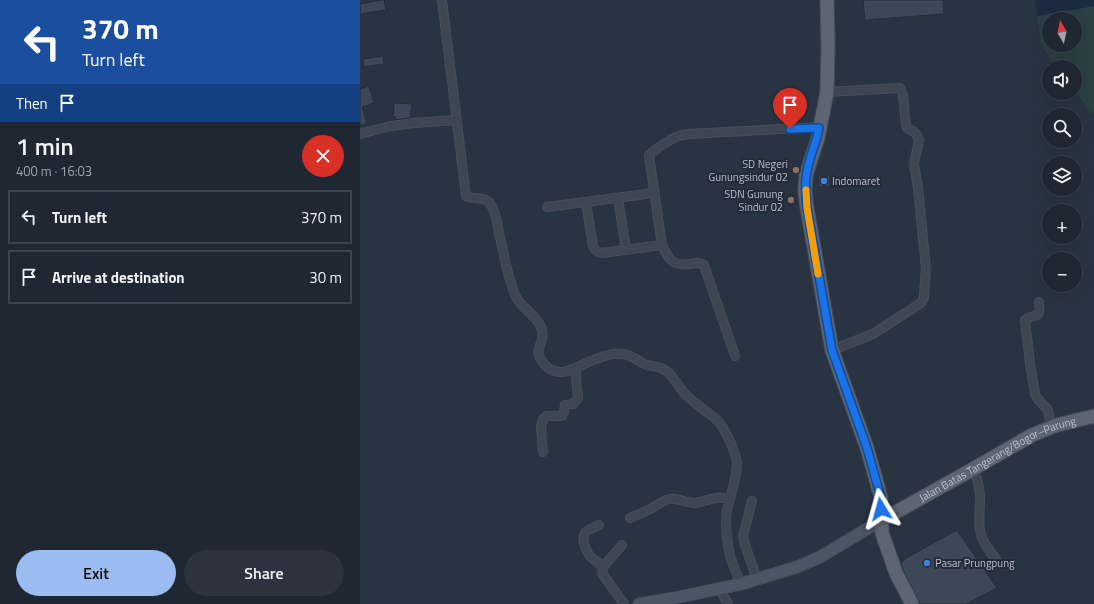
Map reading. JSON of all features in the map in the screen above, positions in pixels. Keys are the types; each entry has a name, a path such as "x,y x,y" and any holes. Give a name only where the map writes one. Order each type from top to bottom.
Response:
{"main road":[{"path":"827,0 827,92 818,138 806,175 807,208 832,350 867,448 875,476 881,498 882,533 896,573 912,604"},
{"name":"Jalan Batas Tangerang/Bogor–Parung","path":"882,520 1020,441 1051,427 1094,416"},
{"path":"639,604 675,601 790,570 831,551 882,520"}],"street":[{"path":"442,0 466,196 469,198 487,200 494,212 509,277 517,300 538,322 543,331 542,340 538,348 538,354 541,360 553,371 564,372 593,360 616,354 625,354 633,357 643,364 660,367 667,372 686,395 716,420 726,434 737,461 737,470 727,512 727,533 730,555 741,584"},
{"path":"827,92 900,88 903,96 906,126 916,134 919,140 914,164 918,188 926,269 924,294 921,303 873,334 832,350"},
{"path":"360,134 391,126 456,120"},
{"path":"735,356 704,265 702,263 676,264 668,256 662,245 649,155 670,140 689,134 819,128"},
{"path":"547,207 654,193"},
{"path":"618,198 626,250"},
{"path":"586,202 593,246 595,250 602,253 662,245"},
{"path":"1039,302 1038,314 1025,320 1030,363 1036,394 1037,398 1048,410 1051,427"},
{"path":"542,452 541,427 543,419 548,416 562,416 566,405 573,404 578,398 575,368"},
{"path":"973,469 977,478 980,494 980,533 982,539 997,561"},
{"path":"630,518 669,499 692,503 718,497 723,497 729,500"},
{"path":"752,501 743,536 757,580"},
{"path":"599,525 585,533 584,540 586,550 590,556 603,567"},
{"path":"622,545 603,567 602,573 624,604"},
{"path":"719,588 728,604"}],"green space":[{"path":"1094,6 1094,115 1082,100 1082,60 1051,60 1045,52 1082,52 1082,12 1060,12"},
{"path":"1042,15 1042,47 1037,16"}],"water":[{"path":"1035,0 1094,0 1094,6 1060,12 1042,12 1042,15 1037,16"}],"building":[{"path":"384,0 386,10 360,14 360,4"},
{"path":"863,0 943,0 944,14 865,20"},
{"path":"383,56 384,64 364,67 363,59"},
{"path":"369,86 374,103 362,107 367,123 360,126 360,89"},
{"path":"394,103 412,104 410,118 395,120 396,117 393,117"},
{"name":"Indomaret","path":"818,176 830,176 830,186 819,187"},
{"path":"957,530 997,588 966,604 920,604 901,563 906,558"}],"slow traffic":[{"path":"806,190 807,208 818,274"}],"place":[{"name":"SD Negeri Gunungsindur 02","path":"796,170"},
{"name":"Indomaret","path":"824,181"},
{"name":"SDN Gunung Sindur 02","path":"791,200"},
{"name":"Pasar Prungpung","path":"927,563"}],"route":[{"path":"790,129 819,128 818,138 806,175 807,208 832,350 867,448 881,498 881,509"}]}
